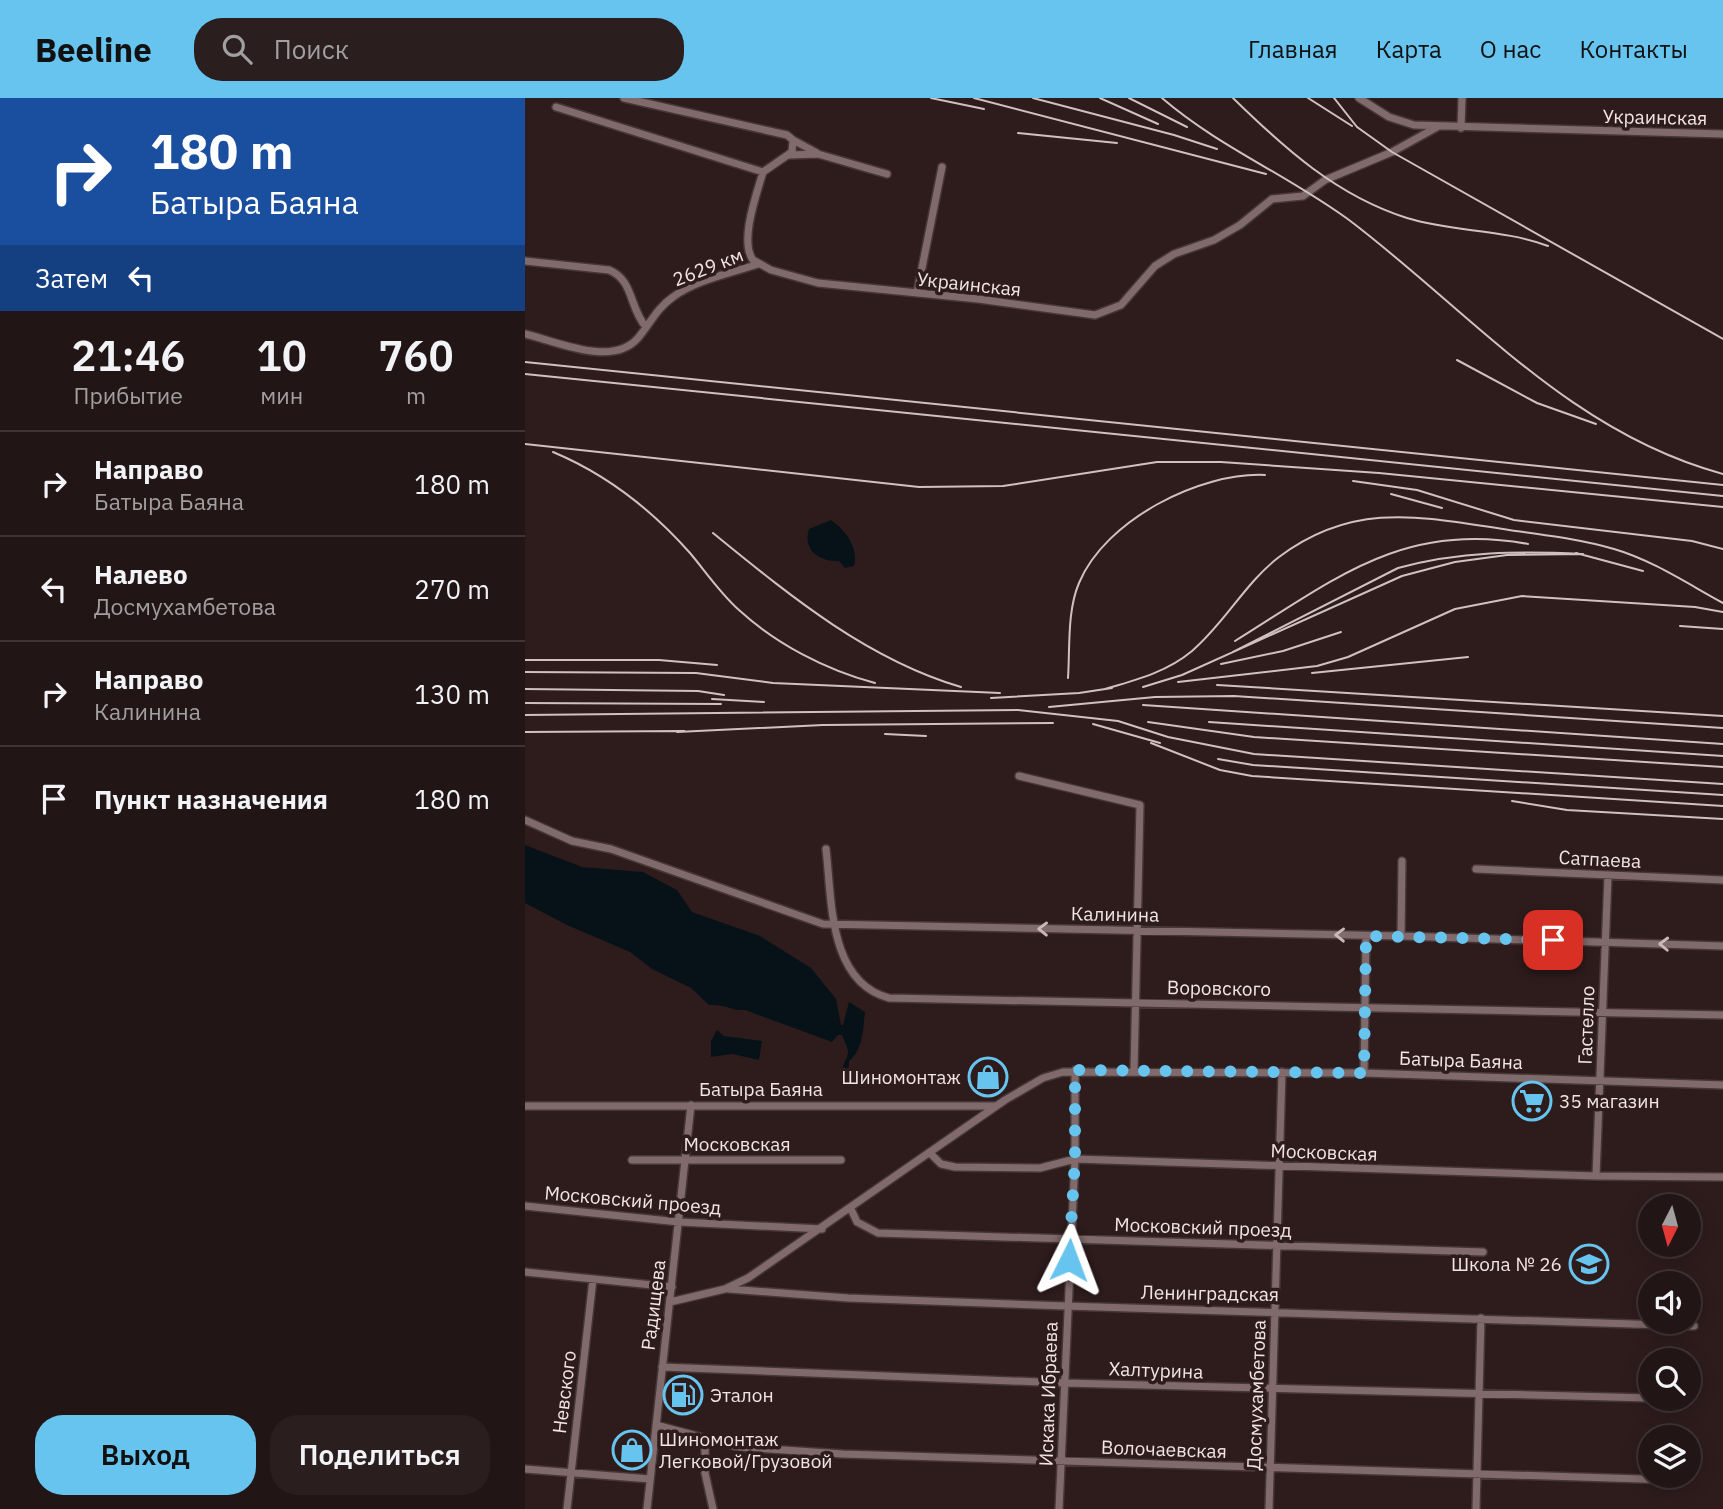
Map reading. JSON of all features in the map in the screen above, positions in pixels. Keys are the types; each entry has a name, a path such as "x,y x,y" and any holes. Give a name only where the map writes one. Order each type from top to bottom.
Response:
{"street":[{"path":"624,98 774,132 818,154 887,174"},
{"name":"Украинская","path":"1359,98 1399,122 1439,127 1723,134"},
{"path":"1461,128 1462,98"},
{"path":"556,107 763,172"},
{"name":"Украинская","path":"758,264 818,283 1095,315 1121,305 1156,266 1174,254 1214,240 1240,225 1272,199 1303,196 1325,180 1392,152 1439,127"},
{"path":"758,264 749,255 751,211 763,172 792,152 793,140"},
{"path":"788,155 818,154"},
{"path":"917,293 942,167"},
{"path":"525,261 618,273 626,282 635,313 646,327"},
{"name":"2629 км","path":"525,334 602,351 629,345 676,294 758,264"},
{"path":"1019,776 1140,805 1135,930 1134,1071"},
{"name":"Калинина","path":"525,820 572,841 611,849 802,919 836,924 1723,946"},
{"name":"Воровского","path":"826,849 836,924 845,964 856,978 880,996 1602,1010 1723,1015"},
{"path":"1401,936 1402,861"},
{"name":"Сатпаева","path":"1476,869 1723,880"},
{"name":"Гастелло","path":"1596,1176 1608,876"},
{"path":"1364,1073 1366,936"},
{"name":"Батыра Баяна","path":"670,1302 725,1289 748,1278 823,1229 996,1106 1043,1078 1075,1070 1364,1073 1723,1085"},
{"name":"Искака Ибраева","path":"1059,1509 1066,1306 1075,1159 1075,1070"},
{"name":"Досмухамбетова","path":"1269,1509 1282,1072"},
{"name":"Радищева","path":"647,1509 691,1105"},
{"name":"Батыра Баяна","path":"525,1106 996,1106"},
{"name":"Московская","path":"931,1154 941,1164 955,1167 1040,1168 1075,1159 1596,1176 1723,1177"},
{"name":"Московская","path":"632,1160 841,1160"},
{"name":"Московский проезд","path":"525,1206 679,1222 823,1229"},
{"name":"Московский проезд","path":"851,1209 857,1222 878,1233 1483,1252"},
{"path":"525,1272 672,1287"},
{"name":"Невского","path":"567,1509 593,1279"},
{"name":"Ленинградская","path":"725,1289 848,1298 1638,1324"},
{"path":"1476,1509 1481,1318"},
{"name":"Халтурина","path":"662,1367 1065,1383 1638,1398"},
{"name":"Волочаевская","path":"656,1425 738,1447 843,1454 1638,1479"},
{"path":"705,1439 705,1473 713,1509"},
{"path":"525,1469 650,1479"}],"shaded area":[{"path":"831,520 853,546 854,566 845,568 839,561 820,557 808,543 809,529"},
{"path":"525,845 582,867 643,872 677,890 692,912 760,936 811,968 836,999 841,1025 849,1002 865,1012 862,1039 849,1061 848,1074 841,1073 848,1054 842,1035 838,1035 832,1042 745,1010 709,1005 691,988 652,969 630,952 567,925 525,903"},
{"path":"717,1030 724,1036 762,1041 759,1060 732,1054 711,1057 711,1041"}],"railway":[{"path":"931,98 984,109"},
{"path":"974,98 1266,174"},
{"path":"1033,98 1217,149"},
{"path":"1100,98 1158,124"},
{"path":"1129,98 1187,127"},
{"path":"1162,98 1208,132 1330,206 1353,223 1526,368 1571,401 1618,430 1668,455 1723,474"},
{"path":"1233,98 1272,135 1313,168 1335,184 1382,209 1424,223 1513,236 1548,246"},
{"path":"1308,98 1352,126"},
{"path":"1334,98 1357,127 1392,152 1723,339"},
{"path":"1018,133 1117,143"},
{"path":"1457,360 1537,403 1596,424"},
{"path":"525,362 1723,485"},
{"path":"525,374 1723,496"},
{"path":"525,444 919,487 1003,486 1157,462 1221,462 1379,473 1723,507"},
{"path":"553,452 610,482 644,508 690,553 719,590 769,634 820,663 875,683"},
{"path":"1068,678 1075,594 1092,560 1110,539 1132,520 1184,491 1239,476 1265,475"},
{"path":"1353,481 1417,490 1514,520 1692,541 1723,549"},
{"path":"1391,494 1442,508"},
{"path":"1105,689 1172,665 1204,640 1256,579 1279,557 1307,539 1335,527 1362,520 1418,518 1588,543 1642,559 1723,603"},
{"path":"713,533 799,601 861,642 926,675 961,687"},
{"path":"1235,641 1339,577 1407,548 1444,541 1484,539 1528,544"},
{"path":"1143,687 1182,675 1402,576 1455,562 1507,555 1583,554 1490,553 1444,558 1398,568 1233,652"},
{"path":"1576,553 1643,571"},
{"path":"1178,682 1317,666 1348,657 1455,609 1522,596 1695,607 1723,612"},
{"path":"1680,626 1723,629"},
{"path":"1221,664 1283,651 1341,632"},
{"path":"1312,673 1468,657"},
{"path":"525,660 659,660 717,665"},
{"path":"525,672 696,673 773,683 1000,693"},
{"path":"1217,685 1723,716"},
{"path":"991,698 1079,693 1112,688"},
{"path":"525,689 698,691 724,695"},
{"path":"1049,707 1155,697 1234,696 1723,728"},
{"path":"712,699 764,702"},
{"path":"525,703 721,704"},
{"path":"1143,705 1723,744"},
{"path":"525,715 1018,710 1118,721 1168,737 1254,754 1723,784"},
{"path":"1148,722 1254,737 1723,767"},
{"path":"1209,722 1723,756"},
{"path":"677,732 823,725 1053,723"},
{"path":"1093,724 1160,743"},
{"path":"525,732 684,731"},
{"path":"885,734 926,736"},
{"path":"1151,743 1220,770 1252,776 1723,806"},
{"path":"1218,759 1253,765 1723,795"},
{"path":"1512,801 1567,810 1723,819"}],"place":[{"name":"Шиномонтаж","path":"988,1077"},
{"name":"35 магазин","path":"1532,1101"},
{"name":"Школа № 26","path":"1589,1264"},
{"name":"Эталон","path":"683,1395"},
{"name":"Шиномонтаж Легковой/Грузовой","path":"632,1450"}],"route":[{"path":"1069,1260 1075,1159 1075,1070 1364,1073 1366,936 1553,940"}]}
